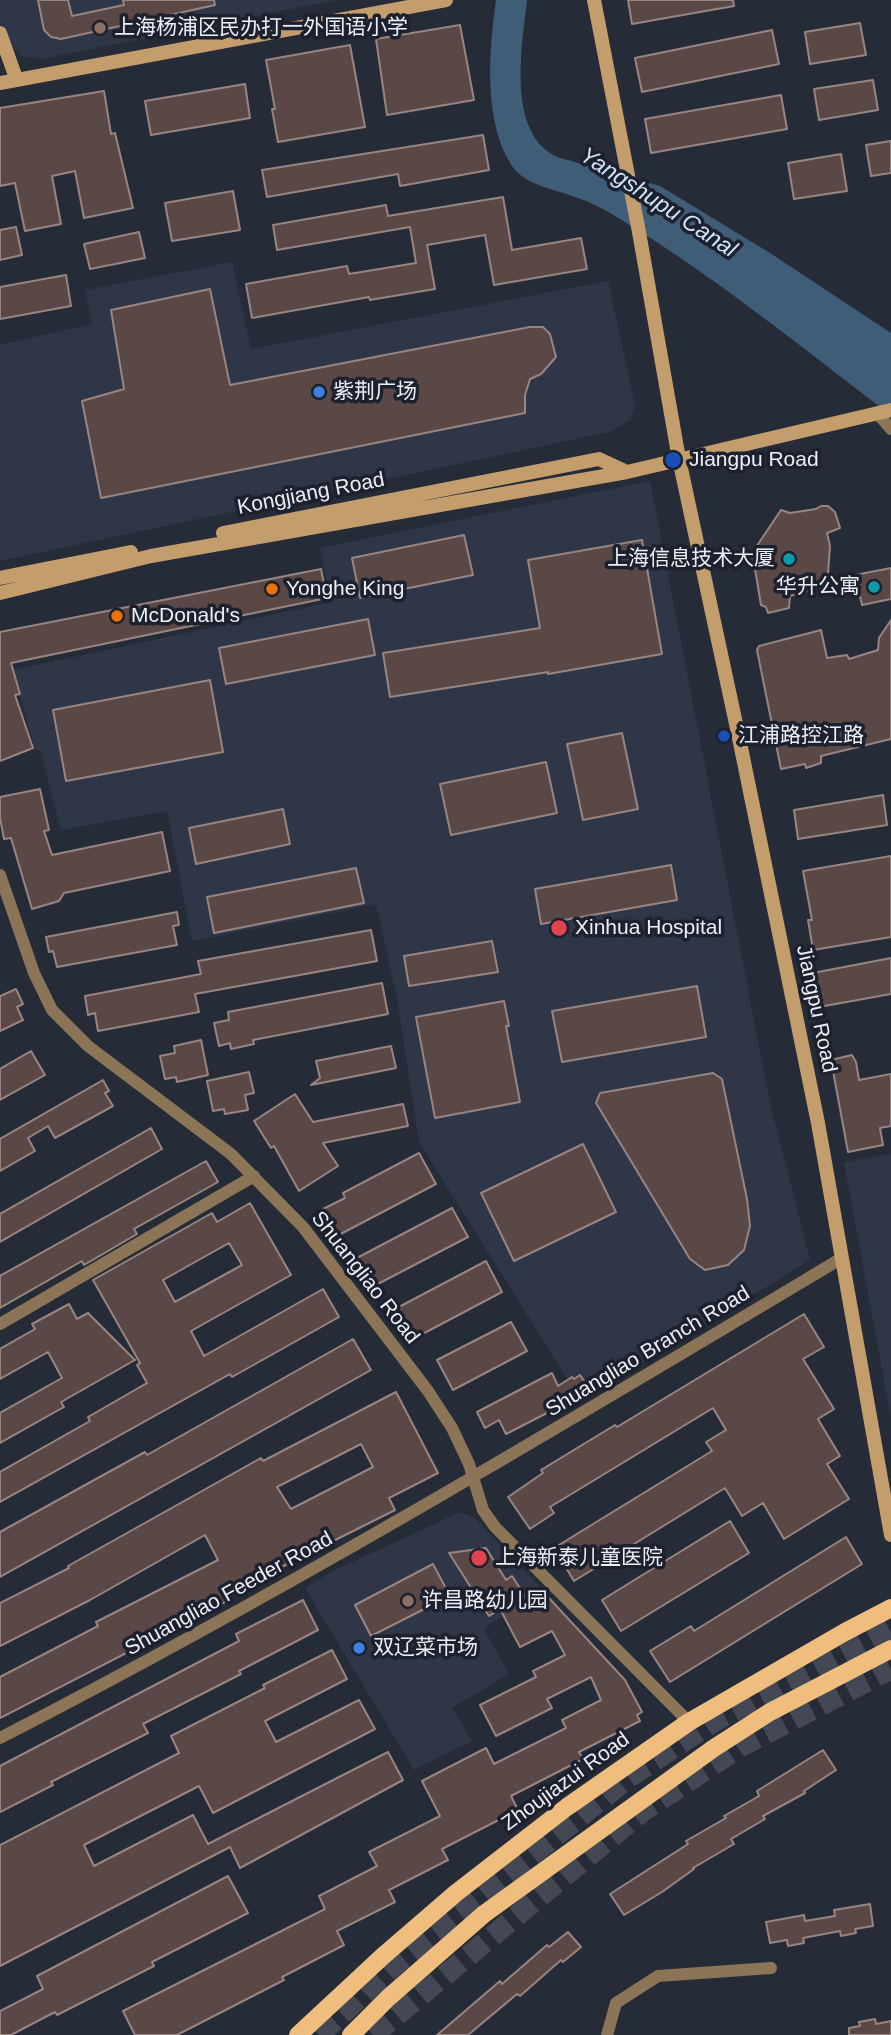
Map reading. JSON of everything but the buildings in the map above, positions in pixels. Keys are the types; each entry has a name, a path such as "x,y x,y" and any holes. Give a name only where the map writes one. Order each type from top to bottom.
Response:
{"main road":[{"path":"0,83 446,0"},
{"name":"Jiangpu Road","path":"594,0 679,459 802,1044 891,1535"},
{"path":"0,33 16,78"},
{"name":"Kongjiang Road","path":"0,593 150,556 628,472 884,411"},
{"name":"Kongjiang Road","path":"0,578 599,459 628,472"},
{"name":"Zhoujiazui Road","path":"298,2035 456,1893 567,1807 689,1722 891,1608"},
{"path":"351,2035 388,1998 484,1914 714,1748 769,1712 891,1651"}],"street":[{"path":"884,411 891,429"},
{"name":"Shuangliao Road","path":"0,875 34,973 52,1010 88,1046 231,1154 303,1227 428,1391 452,1428 474,1478 482,1510 495,1527 689,1722"},
{"path":"0,1324 254,1177"},
{"name":"Shuangliao Branch Road","path":"474,1478 842,1258"},
{"name":"Shuangliao Feeder Road","path":"0,1738 147,1663 474,1478"},
{"path":"607,2035 616,2003 658,1976 771,1968"}],"shaded area":[{"name":"‌上海杨浦区民办打一外国语小学","path":"0,0 336,0 42,59 21,56 10,44 0,24"},
{"name":"紫荆广场","path":"232,262 251,349 608,281 635,404 631,420 609,432 0,561 0,345 92,324 85,290"},
{"name":"Xinhua Hospital","path":"650,481 769,1098 810,1260 581,1401 419,1142 397,998 376,904 192,941 167,811 61,830 40,750 35,750 13,670 331,602 320,548"},
{"path":"891,1154 891,1418 844,1162"},
{"path":"458,1513 476,1519 542,1589 484,1629 509,1674 452,1708 472,1741 414,1770 305,1588 329,1573"}],"water":[{"name":"Yangshupu Canal","path":"496,0 527,0 522,40 521,86 530,129 541,145 557,157 660,186 770,253 891,333 891,415 656,241 594,205 534,183 518,173 503,149 492,108 490,63"}],"tunnel":[{"path":"319,2035 395,1965 628,1778 713,1722 891,1628"},
{"path":"373,2035 642,1812 740,1747 891,1669"}],"place":[{"name":"‌上海杨浦区民办打一外国语小学","path":"100,28"},
{"name":"紫荆广场","path":"319,392"},
{"name":"Jiangpu Road","path":"673,460"},
{"name":"上海信息技术大厦","path":"789,559"},
{"name":"华升公寓","path":"874,587"},
{"name":"Yonghe King","path":"272,589"},
{"name":"McDonald's","path":"117,616"},
{"name":"江浦路控江路","path":"724,736"},
{"name":"Xinhua Hospital","path":"559,928"},
{"name":"上海新泰儿童医院","path":"479,1558"},
{"name":"许昌路幼儿园","path":"408,1601"},
{"name":"双辽菜市场","path":"359,1648"}]}
